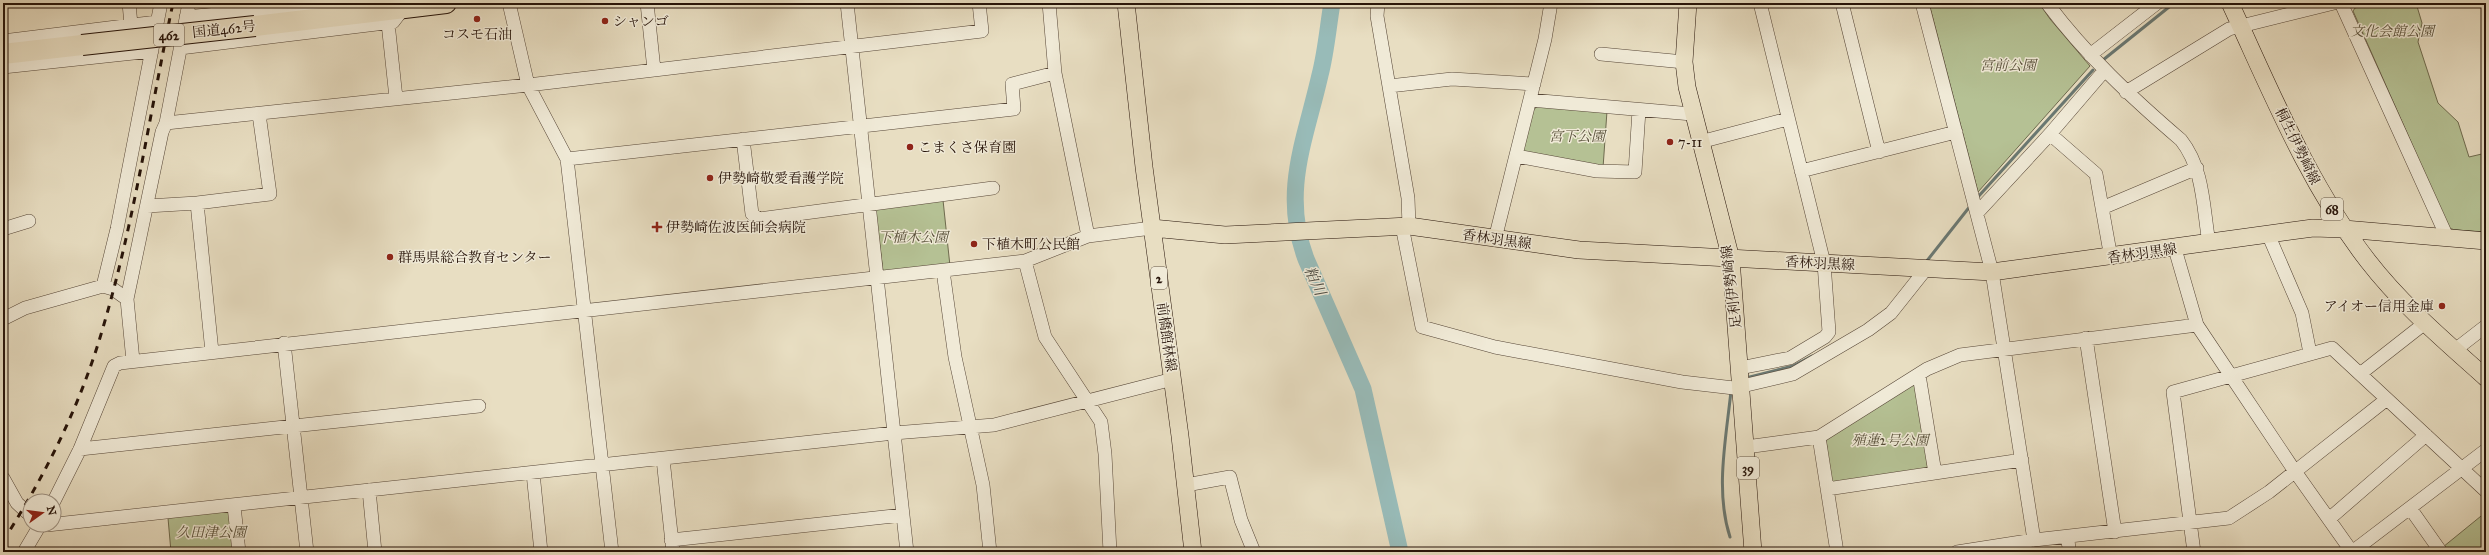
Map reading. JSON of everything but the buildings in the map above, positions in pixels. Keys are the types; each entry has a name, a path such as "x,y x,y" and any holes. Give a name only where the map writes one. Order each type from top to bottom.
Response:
{"highway":[{"name":"国道462号","path":"3,54 256,26 400,6 446,3"}],"main road":[{"name":"前橋館林線","path":"1126,3 1152,228 1186,485 1193,552"},
{"name":"足利伊勢崎線","path":"1688,3 1684,62 1692,114 1731,259 1738,381 1746,447 1753,552"},
{"name":"桐生伊勢崎線","path":"2230,3 2306,164 2344,229 2395,292 2425,323 2486,378"},
{"name":"香林羽黒線","path":"1152,228 1223,235 1406,226 1579,250 1992,272 2111,258 2313,228 2447,237 2486,242"}],"street":[{"path":"130,3 131,25"},
{"path":"103,286 117,229 161,3"},
{"path":"133,360 127,299 162,132 166,123 189,3"},
{"path":"186,17 331,3"},
{"path":"509,3 528,85 567,159 612,552"},
{"path":"647,3 654,70"},
{"path":"848,3 854,76 907,552"},
{"path":"166,123 528,85 982,31 979,3"},
{"path":"1049,3 1055,73 1088,236"},
{"path":"1378,3 1377,16 1408,198 1406,226 1422,327 1495,347 1682,382 1738,381 1793,374 1868,330 1891,313 1922,268"},
{"path":"1495,239 1545,39 1551,3"},
{"path":"1738,381 1790,358 1825,337 1829,332 1824,263 1760,3"},
{"path":"1842,3 1879,152"},
{"path":"1922,3 1992,272 2034,540"},
{"path":"2047,3 2104,71 2181,140 2190,152 2197,168 2209,243"},
{"path":"2090,55 2157,3"},
{"path":"2126,92 2229,29 2334,3"},
{"path":"2341,3 2447,237"},
{"path":"180,48 388,23 393,22 400,6"},
{"path":"3,41 157,22"},
{"path":"388,23 396,98"},
{"path":"3,67 152,51"},
{"path":"1601,54 1684,62"},
{"path":"1975,205 2050,134 2104,71"},
{"path":"567,159 1014,109 1012,84 1055,73"},
{"path":"1389,86 1452,79 1534,84"},
{"path":"1530,100 1692,114"},
{"path":"1516,156 1597,171 1635,172 1639,110"},
{"path":"147,206 197,204 270,194 259,114"},
{"path":"1700,142 1788,119"},
{"path":"1801,171 1956,132"},
{"path":"2050,134 2096,174 2111,258"},
{"path":"743,139 752,214 759,219 993,188"},
{"path":"2102,208 2197,168"},
{"path":"197,204 212,352"},
{"path":"3,229 29,221"},
{"path":"58,493 80,449 114,366 133,360 1025,261 1088,236 1152,228"},
{"path":"2268,234 2302,313 2310,353"},
{"path":"2175,249 2197,325 2294,470 2352,552 2486,450"},
{"path":"1025,261 1045,337 1101,422 1105,454 1110,552"},
{"path":"943,271 955,357 984,485 990,552"},
{"path":"3,319 25,308 103,286 113,289 127,299"},
{"path":"2360,374 2425,323"},
{"path":"1746,447 1819,438 1927,369 1960,355 2197,325"},
{"path":"2455,350 2486,326"},
{"path":"2086,338 2115,532"},
{"path":"284,343 307,552"},
{"path":"2194,552 2173,392 2332,348 2486,491"},
{"path":"1919,375 1935,473"},
{"path":"62,523 301,499 369,490 602,466 894,433 994,425 1089,402 1172,379"},
{"path":"1958,552 2034,540 2229,518 2269,492 2294,470 2387,399"},
{"path":"80,449 479,406"},
{"path":"2328,519 2426,435"},
{"path":"1819,438 1837,552"},
{"path":"663,459 672,546 903,515"},
{"path":"1827,489 2022,460"},
{"path":"533,473 542,552"},
{"path":"3,478 17,503 22,508"},
{"path":"1186,485 1230,478 1241,520 1254,552"},
{"path":"369,490 375,552"},
{"path":"234,506 239,552"},
{"path":"2410,508 2441,552"},
{"path":"24,552 36,533"},
{"path":"34,537 36,552"},
{"path":"2067,537 2070,552"},
{"path":"1188,552 1193,552"}],"green space":[{"name":"宮前公園","path":"1929,3 2039,3 2050,19 2090,66 1978,192"},
{"name":"文化会館公園","path":"2372,3 2416,3 2422,23 2418,42 2438,103 2458,122 2469,157 2486,153 2486,232 2455,230 2449,228 2353,11 2355,8"},
{"name":"宮下公園","path":"1538,106 1607,111 1603,168 1525,154 1523,149 1533,110"},
{"name":"下植木公園","path":"943,200 950,266 883,271 875,209"},
{"name":"殖蓮2号公園","path":"1913,384 1919,386 1928,470 1835,484 1830,480 1826,439"},
{"name":"久田津公園","path":"228,510 236,552 171,552 168,518"},
{"path":"2486,512 2486,552 2446,552 2443,547"}],"waterway":[{"name":"粕川","path":"1332,3 1322,66 1298,167 1295,189 1296,211 1299,235 1306,259 1363,389 1400,552"},
{"path":"2103,60 2174,3"},
{"path":"1977,198 2093,70"},
{"path":"1926,262 1971,205"},
{"path":"1746,378 1793,366 1812,356"},
{"path":"1730,537 1723,502 1722,483 1731,391"}],"railway":[{"path":"3,541 33,491 60,440 83,386 102,331 132,209 173,3"}],"place":[{"name":"コスモ石油","path":"477,19"},
{"name":"シャンゴ","path":"605,21"},
{"name":"7-11","path":"1670,142"},
{"name":"こまくさ保育園","path":"910,147"},
{"name":"伊勢崎敬愛看護学院","path":"710,178"},
{"name":"伊勢崎佐波医師会病院","path":"657,227"},
{"name":"下植木町公民館","path":"974,244"},
{"name":"群馬県総合教育センター","path":"390,257"},
{"name":"アイオー信用金庫","path":"2442,306"}]}
